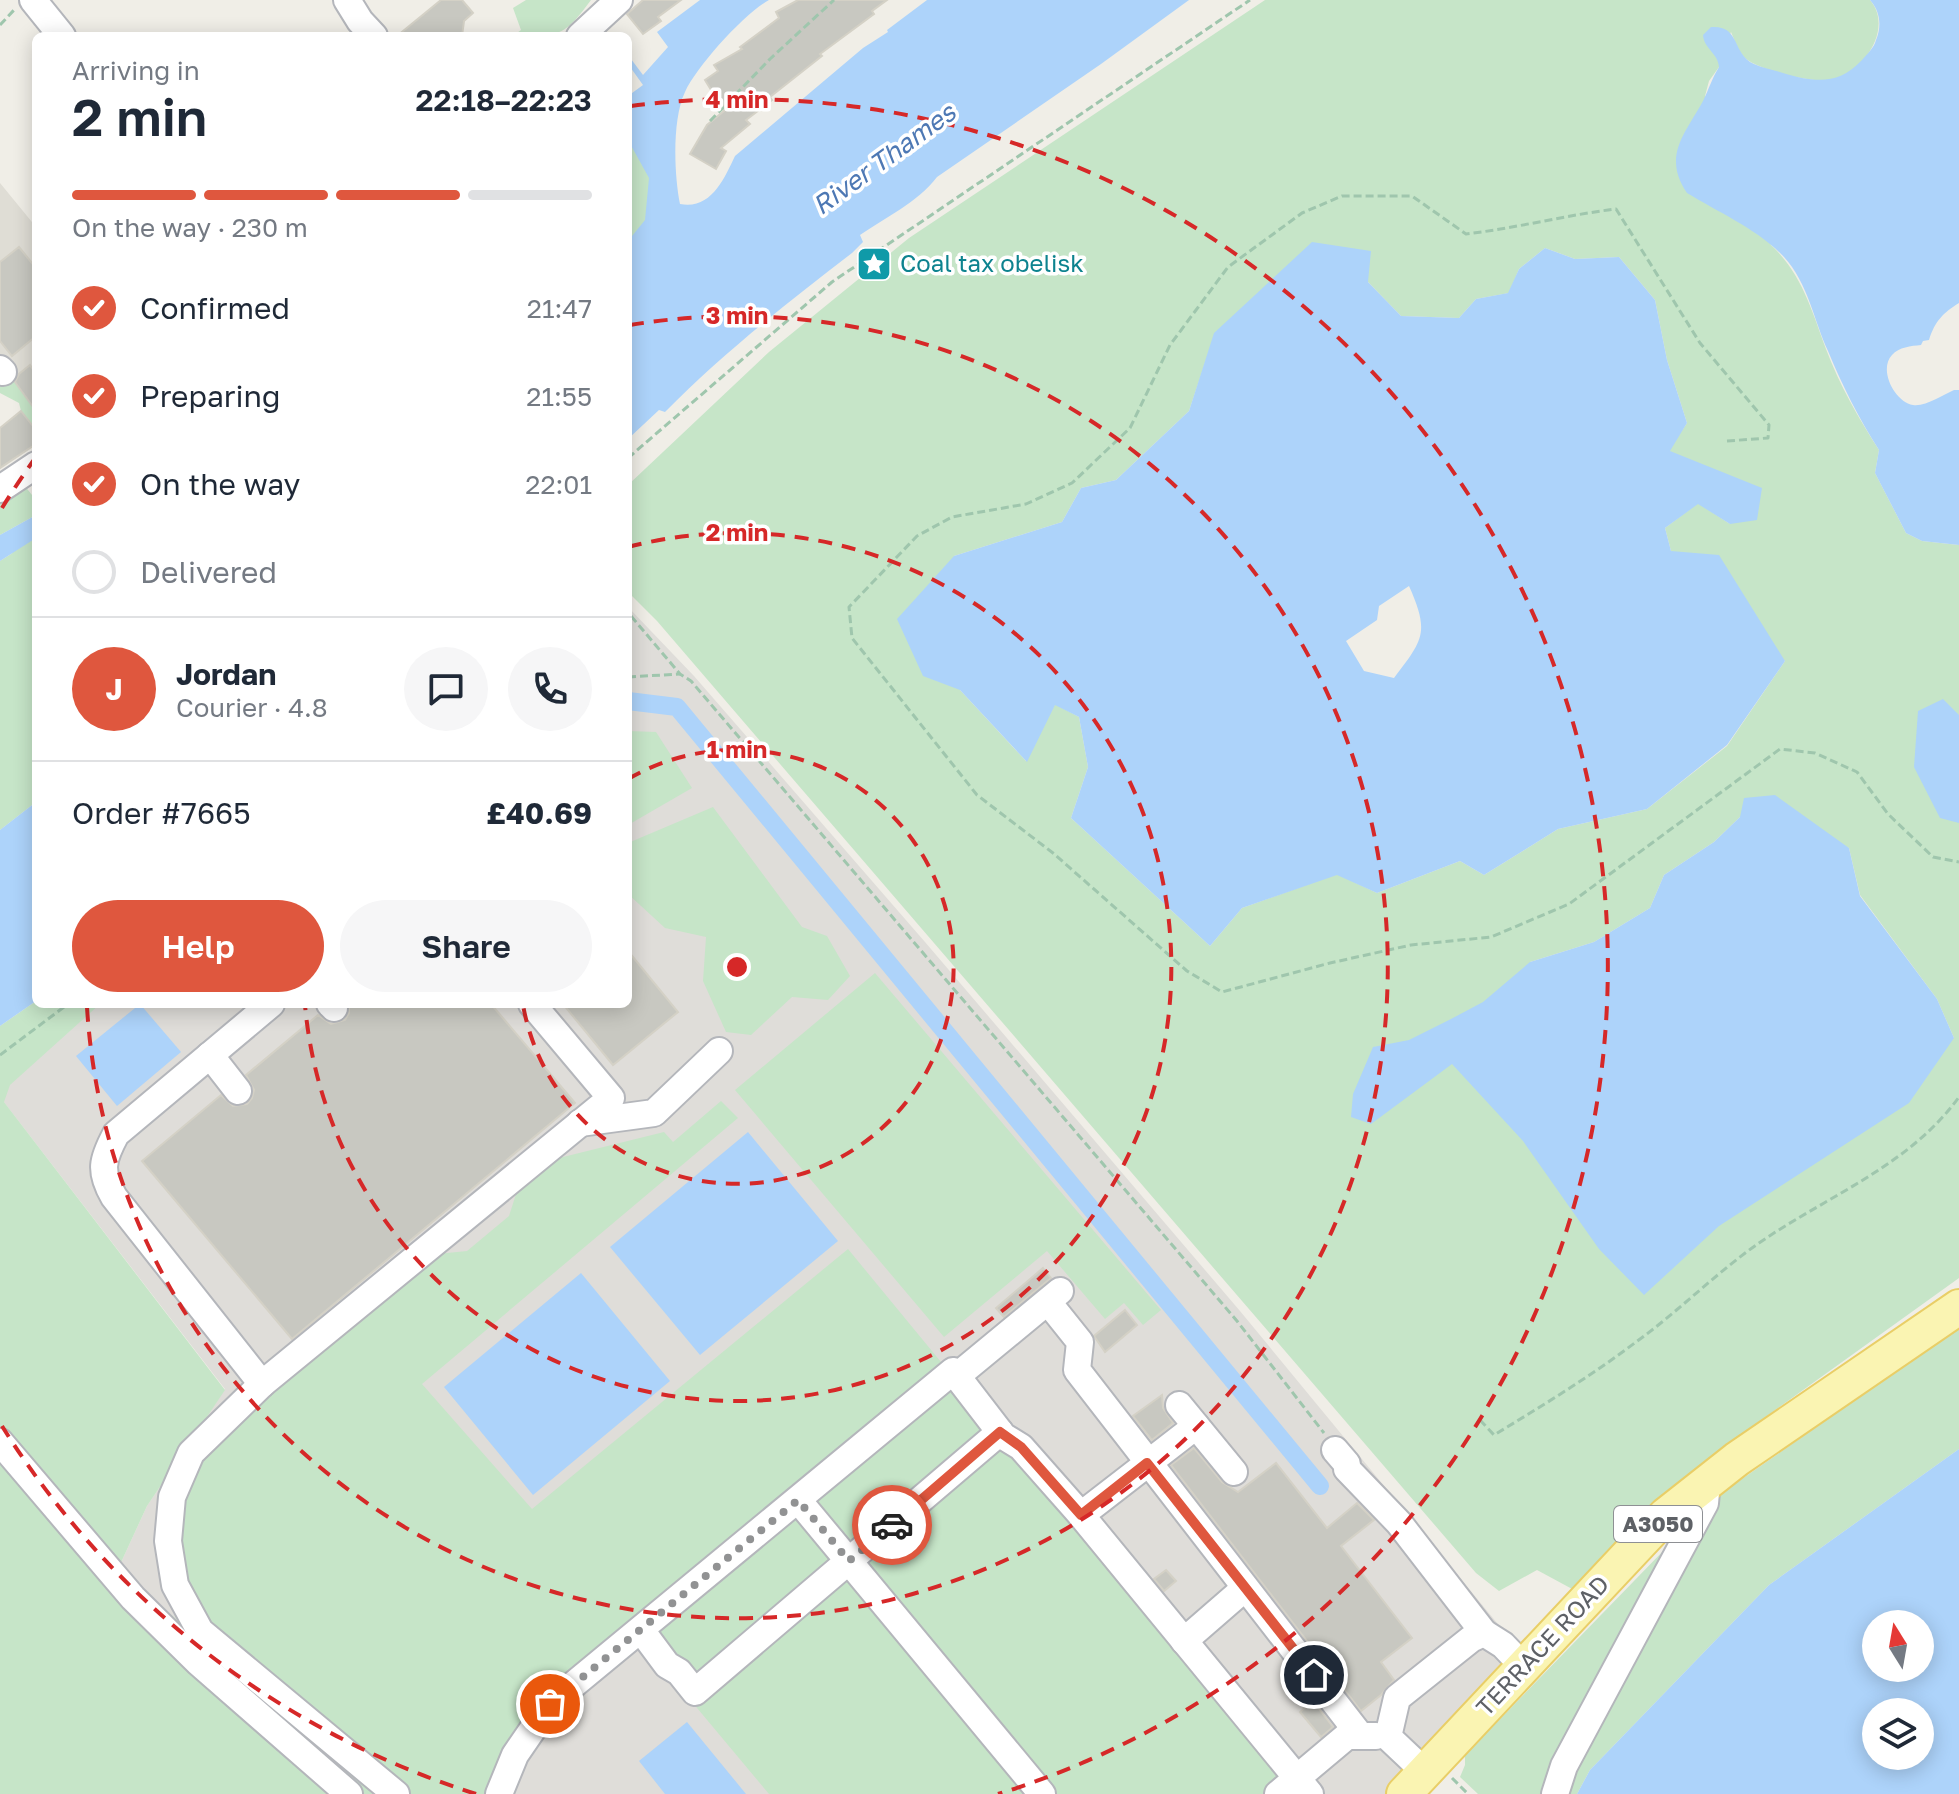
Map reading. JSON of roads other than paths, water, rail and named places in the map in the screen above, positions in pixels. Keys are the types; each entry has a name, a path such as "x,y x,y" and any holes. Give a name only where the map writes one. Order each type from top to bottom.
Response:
{"main road":[{"name":"TERRACE ROAD","path":"1427,1781 1524,1667 1666,1515 1707,1481 1959,1307"}],"street":[{"path":"347,0 370,32"},
{"path":"584,32 619,0"},
{"path":"24,4 57,32"},
{"path":"0,489 32,468"},
{"path":"262,1384 114,1197 104,1179 104,1155 116,1134 266,1008"},
{"path":"396,1794 200,1631 175,1585 168,1541 172,1497 191,1453 262,1384 611,1098 535,1008"},
{"path":"579,1123 654,1113 719,1051"},
{"path":"210,1055 238,1091"},
{"path":"957,1376 1054,1297 1080,1342 1077,1370 1359,1734"},
{"path":"499,1794 515,1755 550,1704 953,1371 1000,1432 1021,1447 1081,1515 1184,1641 1295,1789 1347,1736 1359,1734 1388,1737 1427,1781"},
{"path":"1179,1405 1234,1472"},
{"path":"1081,1515 1196,1426"},
{"path":"641,1630 667,1665 679,1672 695,1692 1000,1432"},
{"path":"0,1442 133,1598 199,1663 349,1794"},
{"path":"1335,1450 1347,1464 1347,1469 1399,1523 1484,1633 1503,1645 1524,1667"},
{"path":"1555,1794 1564,1766 1705,1503 1707,1481"},
{"path":"798,1500 1042,1794"},
{"path":"1184,1641 1245,1588"},
{"path":"1388,1737 1397,1698 1471,1639 1484,1633"}],"water":[{"name":"River Thames","path":"700,0 769,0 722,42 685,92 678,117 676,178 680,204 691,205 708,198 715,191 735,156 863,48 927,0 1189,0 937,177 911,202 860,235 863,242 852,253 733,349 665,412 659,410 632,435 632,236 645,220 649,178 632,147 632,93 643,85 632,70 632,60 643,75 668,47 657,32"},
{"path":"1870,0 1959,0 1959,303 1940,318 1929,340 1895,352 1888,361 1887,369 1890,384 1906,403 1918,405 1959,390 1959,545 1922,541 1906,533 1875,473 1879,450 1845,389 1799,278 1784,257 1763,238 1687,193 1676,168 1676,156 1683,135 1719,67 1703,35 1711,27 1727,30 1742,53 1754,64 1794,76 1825,80 1853,68 1874,46 1879,19"},
{"path":"1312,242 1371,251 1368,282 1401,316 1459,318 1476,299 1508,293 1519,269 1545,248 1575,259 1619,257 1655,300 1667,360 1687,423 1670,451 1762,488 1757,520 1730,524 1698,504 1665,528 1671,551 1719,555 1785,661 1727,745 1647,809 1558,829 1484,875 1460,861 1377,893 1337,875 1242,908 1210,946 1071,818 1088,767 1079,717 1055,705 1027,762 960,690 923,676 897,619 954,556 1062,522 1081,488 1116,480 1189,411 1214,333","holes":["1409,586 1420,615 1420,635 1404,665 1394,678 1364,671 1346,641 1377,620 1379,606"]},
{"path":"32,517 32,541 0,561 0,535"},
{"path":"1943,699 1959,715 1959,823 1940,818 1914,767 1918,711"},
{"path":"1775,795 1849,848 1860,896 1937,999 1954,1038 1909,1103 1719,1226 1644,1295 1599,1249 1523,1141 1452,1064 1371,1124 1351,1117 1353,1094 1373,1047 1409,1040 1451,1019 1483,1002 1530,962 1594,942 1650,908 1664,875 1714,842 1740,817 1744,798"},
{"path":"32,805 32,1004 0,1026 0,830"},
{"path":"135,1008 143,1008 181,1052 117,1106 76,1056"},
{"path":"748,1132 838,1241 700,1355 610,1247"},
{"path":"581,1273 670,1381 533,1495 444,1387"},
{"path":"1959,1449 1959,1794 1577,1794 1590,1770 1769,1585"},
{"path":"687,1722 746,1794 665,1794 639,1761"}],"waterway":[{"path":"632,701 677,707 1320,1486"}],"place":[{"name":"Coal tax obelisk","path":"874,264"}]}
